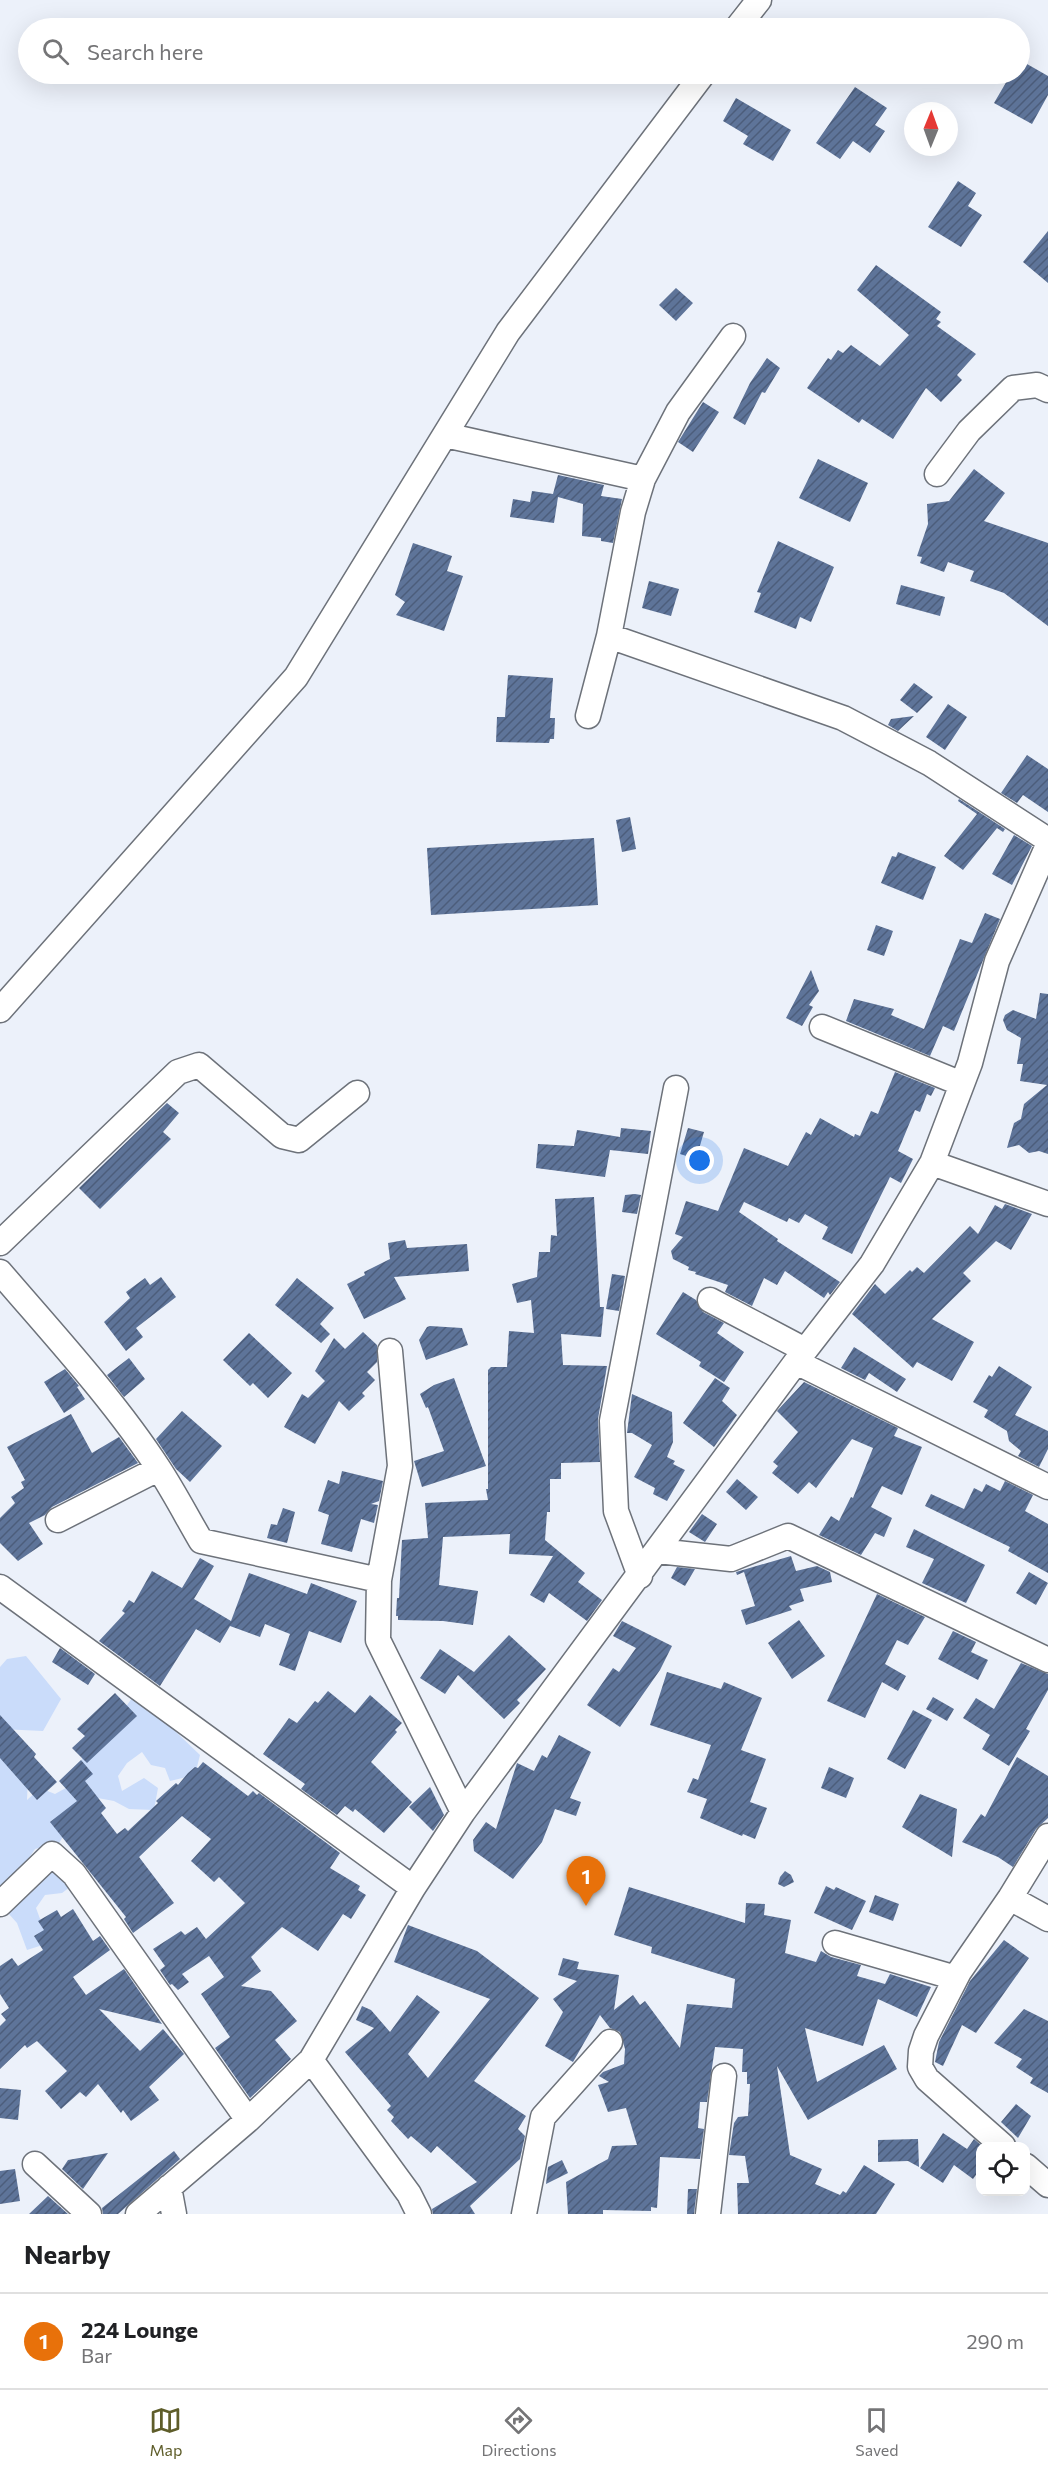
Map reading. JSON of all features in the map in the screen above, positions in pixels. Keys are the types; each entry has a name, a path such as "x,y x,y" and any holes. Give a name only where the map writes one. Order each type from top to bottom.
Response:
{"street":[{"path":"745,18 759,0"},
{"path":"0,1010 142,847 296,677 508,332 695,84"},
{"path":"588,716 609,636 633,512 643,479 678,412 733,336"},
{"path":"937,474 969,431 1012,388 1037,385 1048,390"},
{"path":"445,435 643,479"},
{"path":"609,636 843,718 937,768 1048,840"},
{"path":"138,2214 248,2120 311,2060 413,1888 462,1812 640,1576 800,1356 872,1264 933,1163 962,1084 997,961 1048,845"},
{"path":"822,1027 962,1084"},
{"path":"0,1242 178,1072 199,1065 282,1136 299,1140 357,1093"},
{"path":"640,1576 616,1511 612,1421 676,1088"},
{"path":"933,1163 1048,1204"},
{"path":"0,1272 64,1347 158,1468 201,1541 379,1580"},
{"path":"710,1300 800,1356 1048,1487"},
{"path":"390,1351 400,1466 379,1580 378,1640 462,1812"},
{"path":"58,1520 158,1468"},
{"path":"658,1551 730,1559 788,1536 1048,1660"},
{"path":"0,1587 413,1888"},
{"path":"997,2142 937,2091 920,2067 921,2051 926,2036 956,1978 1010,1898 1048,1836"},
{"path":"0,1904 52,1854 74,1874 248,2120"},
{"path":"1010,1898 1048,1919"},
{"path":"835,1943 956,1978"},
{"path":"525,2214 543,2117 610,2042"},
{"path":"311,2060 409,2194 419,2214"},
{"path":"708,2214 723,2076"},
{"path":"35,2164 88,2214"},
{"path":"1030,2169 1048,2185"},
{"path":"170,2187 174,2214"}],"shaded area":[{"path":"26,1656 61,1699 43,1731 0,1729 0,1667 7,1659"},
{"path":"159,1697 172,1707 175,1731 200,1755 195,1775 170,1781 165,1768 151,1765 142,1752 127,1763 118,1776 122,1791 144,1778 158,1788 154,1810 129,1809 114,1801 81,1795 74,1819 59,1843 35,1849 21,1870 49,1868 70,1862 74,1884 62,1893 45,1895 36,1908 49,1943 27,1950 17,1923 8,1913 0,1914 0,1744 28,1777 27,1800 40,1788 55,1794 73,1784 84,1753 109,1731 132,1698"}],"building":[{"path":"1030,66 1048,76 1048,95 1032,124 994,103 1005,84 1030,84"},
{"path":"855,87 887,108 875,125 885,131 870,153 853,141 840,159 816,143"},
{"path":"736,98 791,130 773,161 743,144 748,136 723,121"},
{"path":"958,181 976,193 968,206 982,215 961,247 928,227"},
{"path":"1048,231 1048,283 1023,262"},
{"path":"876,265 941,312 936,319 941,322 937,326 976,354 957,375 962,380 941,402 926,388 893,439 862,419 859,423 807,388 828,358 831,360 838,350 843,353 851,345 880,366 909,335 857,290"},
{"path":"676,288 693,303 676,321 659,305"},
{"path":"767,358 780,368 765,393 762,392 745,425 733,418 750,383"},
{"path":"703,402 719,412 693,452 678,442"},
{"path":"818,459 868,483 850,522 799,498"},
{"path":"974,469 1005,493 984,521 1048,543 1048,626 1004,593 970,581 974,571 948,562 944,572 920,563 922,557 917,556 928,524 927,504 949,501"},
{"path":"558,475 604,485 601,496 622,499 613,543 601,541 601,538 582,536 583,504 558,497 554,523 510,517 513,499 530,502 532,491 553,494"},
{"path":"778,541 834,567 811,622 800,617 796,629 754,612 761,593 757,592"},
{"path":"413,543 452,556 447,571 463,576 444,631 396,615 405,602 395,595"},
{"path":"649,581 679,589 671,616 642,608"},
{"path":"901,585 945,597 940,616 896,604"},
{"path":"508,675 553,678 550,718 555,718 554,739 550,739 549,743 496,742 497,717 505,717"},
{"path":"914,683 933,697 917,713 900,700"},
{"path":"948,704 967,717 945,750 926,737"},
{"path":"914,716 898,731 888,725 891,719"},
{"path":"1027,755 1048,769 1048,812 1023,795 1017,803 1001,793"},
{"path":"959,799 1005,829 1003,832 997,828 963,870 944,856 977,814 958,801"},
{"path":"630,817 636,849 622,852 616,820"},
{"path":"1014,835 1032,846 1012,885 992,874"},
{"path":"594,838 598,905 431,915 427,848"},
{"path":"898,852 936,867 923,900 881,883 892,856 896,857"},
{"path":"985,913 1000,919 954,1031 943,1026 930,1056 846,1021 854,999 894,1009 891,1015 924,1029 960,939 972,943"},
{"path":"876,925 893,931 884,956 867,950"},
{"path":"811,970 819,991 809,1005 813,1007 802,1026 786,1018"},
{"path":"1040,993 1048,994 1048,1154 1039,1151 1029,1153 1019,1145 1007,1148 1014,1123 1021,1119 1024,1104 1047,1085 1020,1081 1023,1064 1017,1064 1021,1038 1007,1030 1003,1020 1005,1015 1013,1010 1036,1019"},
{"path":"895,1072 935,1088 931,1096 927,1094 920,1112 915,1110 898,1151 913,1159 901,1183 890,1177 852,1254 822,1239 828,1227 805,1214 799,1223 789,1218 787,1222 744,1202 739,1212 778,1239 777,1241 840,1282 830,1295 828,1292 824,1298 785,1271 777,1285 764,1278 752,1306 725,1292 728,1285 695,1274 696,1272 688,1270 689,1267 673,1259 671,1251 683,1237 675,1234 686,1201 718,1211 744,1148 788,1166 806,1132 811,1135 820,1118 854,1137 855,1134 860,1136 871,1111 878,1114"},
{"path":"167,1103 179,1113 163,1132 171,1139 100,1209 79,1188"},
{"path":"621,1128 651,1131 648,1154 610,1150 605,1177 536,1168 538,1144 574,1146 577,1130 620,1137"},
{"path":"688,1128 704,1132 696,1159 680,1154"},
{"path":"625,1195 641,1195 637,1214 622,1212"},
{"path":"594,1197 600,1307 604,1307 601,1337 561,1334 563,1365 607,1366 598,1419 600,1462 561,1463 561,1479 550,1479 550,1512 547,1512 545,1540 585,1573 578,1582 602,1600 587,1621 549,1593 544,1603 530,1595 553,1556 509,1554 510,1534 443,1537 439,1585 478,1591 473,1625 443,1621 398,1620 396,1616 402,1540 428,1538 425,1503 488,1500 486,1489 488,1489 488,1370 491,1367 507,1367 509,1331 534,1333 531,1300 517,1303 512,1284 537,1277 539,1252 550,1252 551,1235 557,1236 555,1199"},
{"path":"1005,1204 1032,1214 1011,1250 996,1241 963,1273 971,1281 932,1319 974,1342 952,1381 917,1362 913,1368 852,1314 875,1284 885,1294 910,1270 912,1272 917,1267 924,1273 970,1226 978,1234 995,1205 1002,1209"},
{"path":"405,1240 407,1248 467,1244 469,1271 394,1277 406,1299 364,1319 347,1284 365,1275 364,1272 390,1259 388,1243"},
{"path":"612,1274 625,1276 619,1311 606,1309"},
{"path":"161,1277 176,1297 136,1328 143,1337 126,1351 104,1322 130,1298 126,1292 145,1278 150,1285"},
{"path":"297,1278 334,1308 320,1324 330,1334 321,1343 275,1305"},
{"path":"683,1292 696,1300 703,1312 724,1323 717,1333 744,1352 724,1382 699,1366 701,1362 656,1334"},
{"path":"430,1326 462,1328 468,1345 426,1360 419,1340"},
{"path":"363,1332 377,1345 377,1362 367,1372 375,1380 362,1393 365,1396 349,1411 339,1401 315,1444 284,1427 302,1394 308,1398 325,1381 315,1371 334,1338 345,1349"},
{"path":"249,1333 292,1373 268,1398 253,1383 250,1386 223,1360"},
{"path":"854,1347 906,1379 897,1392 869,1373 865,1380 841,1368"},
{"path":"129,1358 145,1379 124,1397 107,1375"},
{"path":"999,1366 1032,1387 1015,1415 1048,1431 1048,1449 1039,1467 1018,1456 1021,1451 1009,1441 1007,1431 984,1417 988,1410 973,1402 989,1375 992,1377"},
{"path":"65,1369 79,1386 77,1387 85,1399 64,1413 44,1382"},
{"path":"454,1378 486,1466 422,1487 414,1461 444,1451 428,1407 426,1408 420,1394 434,1385"},
{"path":"715,1378 730,1388 722,1401 737,1415 714,1447 683,1423"},
{"path":"804,1382 898,1428 894,1436 922,1447 902,1495 882,1486 871,1507 892,1518 884,1537 875,1533 861,1555 819,1535 831,1516 839,1521 851,1497 853,1498 873,1448 852,1439 816,1488 809,1482 798,1494 772,1473 778,1466 773,1462 798,1432 777,1411"},
{"path":"632,1394 672,1412 673,1442 667,1457 675,1461 673,1464 685,1470 667,1501 653,1494 655,1488 634,1477 652,1445 632,1433 627,1433"},
{"path":"182,1411 222,1446 190,1482 176,1469 156,1439"},
{"path":"71,1414 92,1453 119,1437 138,1463 52,1507 45,1515 29,1523 43,1544 18,1561 0,1543 0,1518 15,1503 11,1497 24,1488 21,1482 25,1480 7,1447"},
{"path":"342,1471 383,1481 379,1501 371,1504 378,1505 374,1523 361,1519 352,1552 321,1544 329,1515 318,1511 328,1480 339,1484"},
{"path":"737,1479 758,1497 746,1510 726,1492"},
{"path":"1005,1481 1033,1495 1025,1511 1048,1524 1048,1573 1008,1551 1010,1547 925,1506 931,1494 964,1509 974,1488 982,1492 986,1484 1000,1491"},
{"path":"283,1508 295,1512 287,1543 267,1538 271,1524 277,1525"},
{"path":"702,1514 717,1524 705,1542 689,1532"},
{"path":"914,1529 985,1565 966,1603 922,1583 934,1559 906,1547"},
{"path":"791,1556 796,1571 817,1566 830,1572 832,1582 800,1589 804,1601 789,1606 792,1610 746,1625 741,1610 755,1606 744,1572 737,1575 736,1572"},
{"path":"200,1558 214,1566 194,1599 231,1621 249,1573 307,1594 311,1583 357,1601 341,1643 309,1631 295,1671 279,1665 290,1634 265,1624 260,1637 230,1626 220,1643 196,1629 160,1686 99,1641 125,1613 122,1611 129,1600 134,1603 152,1571 182,1588"},
{"path":"677,1567 695,1569 685,1586 671,1578"},
{"path":"1029,1572 1048,1583 1036,1605 1016,1593"},
{"path":"877,1594 925,1617 908,1645 897,1640 885,1664 906,1676 898,1691 882,1682 865,1718 827,1701"},
{"path":"799,1620 825,1656 792,1679 768,1643"},
{"path":"622,1621 672,1646 660,1670 620,1727 587,1705 613,1668 619,1672 636,1648 613,1636"},
{"path":"953,1631 976,1642 971,1652 988,1660 978,1680 938,1659"},
{"path":"509,1635 546,1669 517,1700 520,1703 504,1719 458,1675 445,1694 420,1678 440,1649 474,1672"},
{"path":"60,1648 95,1674 88,1685 52,1662"},
{"path":"1021,1663 1048,1674 1048,1690 1026,1729 1030,1731 1009,1766 982,1749 990,1735 963,1718 976,1698 994,1709"},
{"path":"667,1672 721,1689 724,1682 762,1698 741,1750 766,1759 750,1802 767,1808 755,1839 743,1834 742,1836 700,1818 707,1799 687,1792 693,1778 698,1780 711,1745 650,1725"},
{"path":"328,1691 355,1713 370,1695 402,1723 371,1762 412,1802 384,1833 355,1809 353,1812 345,1806 337,1815 301,1789 305,1784 263,1754 289,1718 297,1723 315,1701 318,1703"},
{"path":"115,1693 137,1716 87,1763 72,1748 85,1736 77,1729"},
{"path":"933,1697 954,1709 947,1721 926,1709"},
{"path":"913,1710 932,1720 905,1769 887,1759"},
{"path":"0,1715 36,1754 34,1757 57,1782 37,1800 0,1758"},
{"path":"559,1735 591,1752 570,1798 581,1802 576,1816 555,1809 542,1842 513,1879 474,1851 473,1840 486,1822 496,1829 517,1763 534,1771 542,1755 547,1758"},
{"path":"1017,1757 1048,1776 1048,1818 1036,1829 1013,1867 998,1857 962,1842 981,1814 985,1817"},
{"path":"81,1760 93,1774 85,1781 106,1808 101,1813 117,1834 125,1828 128,1831 158,1803 156,1801 203,1762 248,1796 253,1791 257,1795 259,1793 340,1853 330,1868 360,1886 358,1890 366,1895 351,1919 343,1914 318,1951 282,1927 251,1957 261,1971 241,1986 271,1991 297,2021 275,2040 291,2059 250,2098 215,2048 230,2037 201,1994 224,1977 209,1956 182,1974 189,1982 178,1990 172,1984 170,1985 160,1970 165,1966 153,1949 181,1931 185,1935 197,1927 206,1939 245,1903 219,1877 214,1882 191,1861 211,1839 182,1816 139,1857 174,1903 133,1933 124,1919 126,1917 50,1822 77,1801 59,1781"},
{"path":"829,1767 854,1778 846,1798 821,1788"},
{"path":"430,1787 444,1815 433,1831 409,1807"},
{"path":"920,1794 957,1809 952,1857 902,1827"},
{"path":"785,1871 791,1875 794,1882 784,1887 778,1884"},
{"path":"826,1886 834,1890 836,1887 866,1901 852,1930 814,1913"},
{"path":"629,1887 745,1923 746,1903 765,1904 764,1915 791,1920 785,1953 816,1962 821,1951 831,1957 861,1965 857,1976 885,1984 890,1974 931,1987 917,2017 878,1999 863,2046 805,2028 817,2082 884,2045 897,2069 808,2120 777,2066 790,2155 822,2169 815,2184 840,2195 843,2191 846,2193 864,2165 895,2184 876,2214 738,2214 737,2183 749,2183 745,2156 729,2155 734,2123 738,2117 748,2116 750,2084 747,2084 747,2072 742,2072 743,2049 715,2047 707,2102 700,2102 698,2128 704,2129 700,2159 660,2157 657,2208 651,2207 651,2211 603,2210 603,2214 568,2214 566,2182 608,2159 612,2146 637,2145 626,2108 608,2112 598,2085 609,2082 599,2076 603,2072 624,2064 625,2049 620,2032 610,2028 600,2015 573,2062 545,2046 563,2012 553,1999 577,1981 558,1975 563,1958 579,1962 577,1969 619,1975 614,2010 633,1995 640,2005 645,2001 680,2048 687,2004 732,2008 735,1979 651,1953 652,1947 614,1935"},
{"path":"875,1895 899,1904 893,1921 869,1912"},
{"path":"73,1909 93,1941 100,1936 110,1950 73,1977 86,1995 124,1969 162,2024 99,2009 140,2051 163,2029 184,2054 149,2087 159,2100 131,2121 123,2110 121,2113 98,2084 86,2097 80,2092 61,2109 45,2091 67,2071 37,2041 27,2048 25,2045 0,2069 0,2026 6,2020 1,2014 9,2008 0,1994 0,1966 12,1958 18,1966 43,1950 34,1936 44,1930 38,1921 57,1910 61,1917"},
{"path":"408,1925 477,1951 539,1998 474,2081 526,2116 518,2129 525,2136 520,2159 470,2206 475,2214 433,2214 432,2209 477,2182 437,2146 431,2153 411,2136 408,2139 391,2121 394,2117 387,2110 391,2106 345,2052 374,2028 356,2020 362,2006 371,2010 390,2032 417,1995 440,2012 408,2054 428,2078 490,1999 394,1962"},
{"path":"1004,1940 1029,1958 976,2033 962,2025 943,2066 935,2062 939,2042 970,1981"},
{"path":"1024,2009 1048,2021 1048,2093 1030,2083 1033,2078 1016,2067 1022,2059 994,2043"},
{"path":"0,2088 21,2090 18,2120 0,2118"},
{"path":"1016,2104 1031,2116 1018,2138 1001,2122"},
{"path":"943,2133 967,2149 974,2139 978,2142 976,2175 973,2179 954,2165 943,2183 920,2168"},
{"path":"918,2139 919,2167 908,2161 878,2162 878,2140"},
{"path":"174,2151 180,2159 118,2214 103,2214 102,2208"},
{"path":"108,2153 83,2189 62,2169 68,2160"},
{"path":"562,2160 568,2173 546,2184 548,2167"},
{"path":"15,2169 20,2201 0,2204 0,2171"},
{"path":"688,2189 697,2189 694,2214 687,2214"},
{"path":"48,2196 68,2214 29,2214"}],"place":[{"name":"224 Lounge","path":"586,1906"}]}
